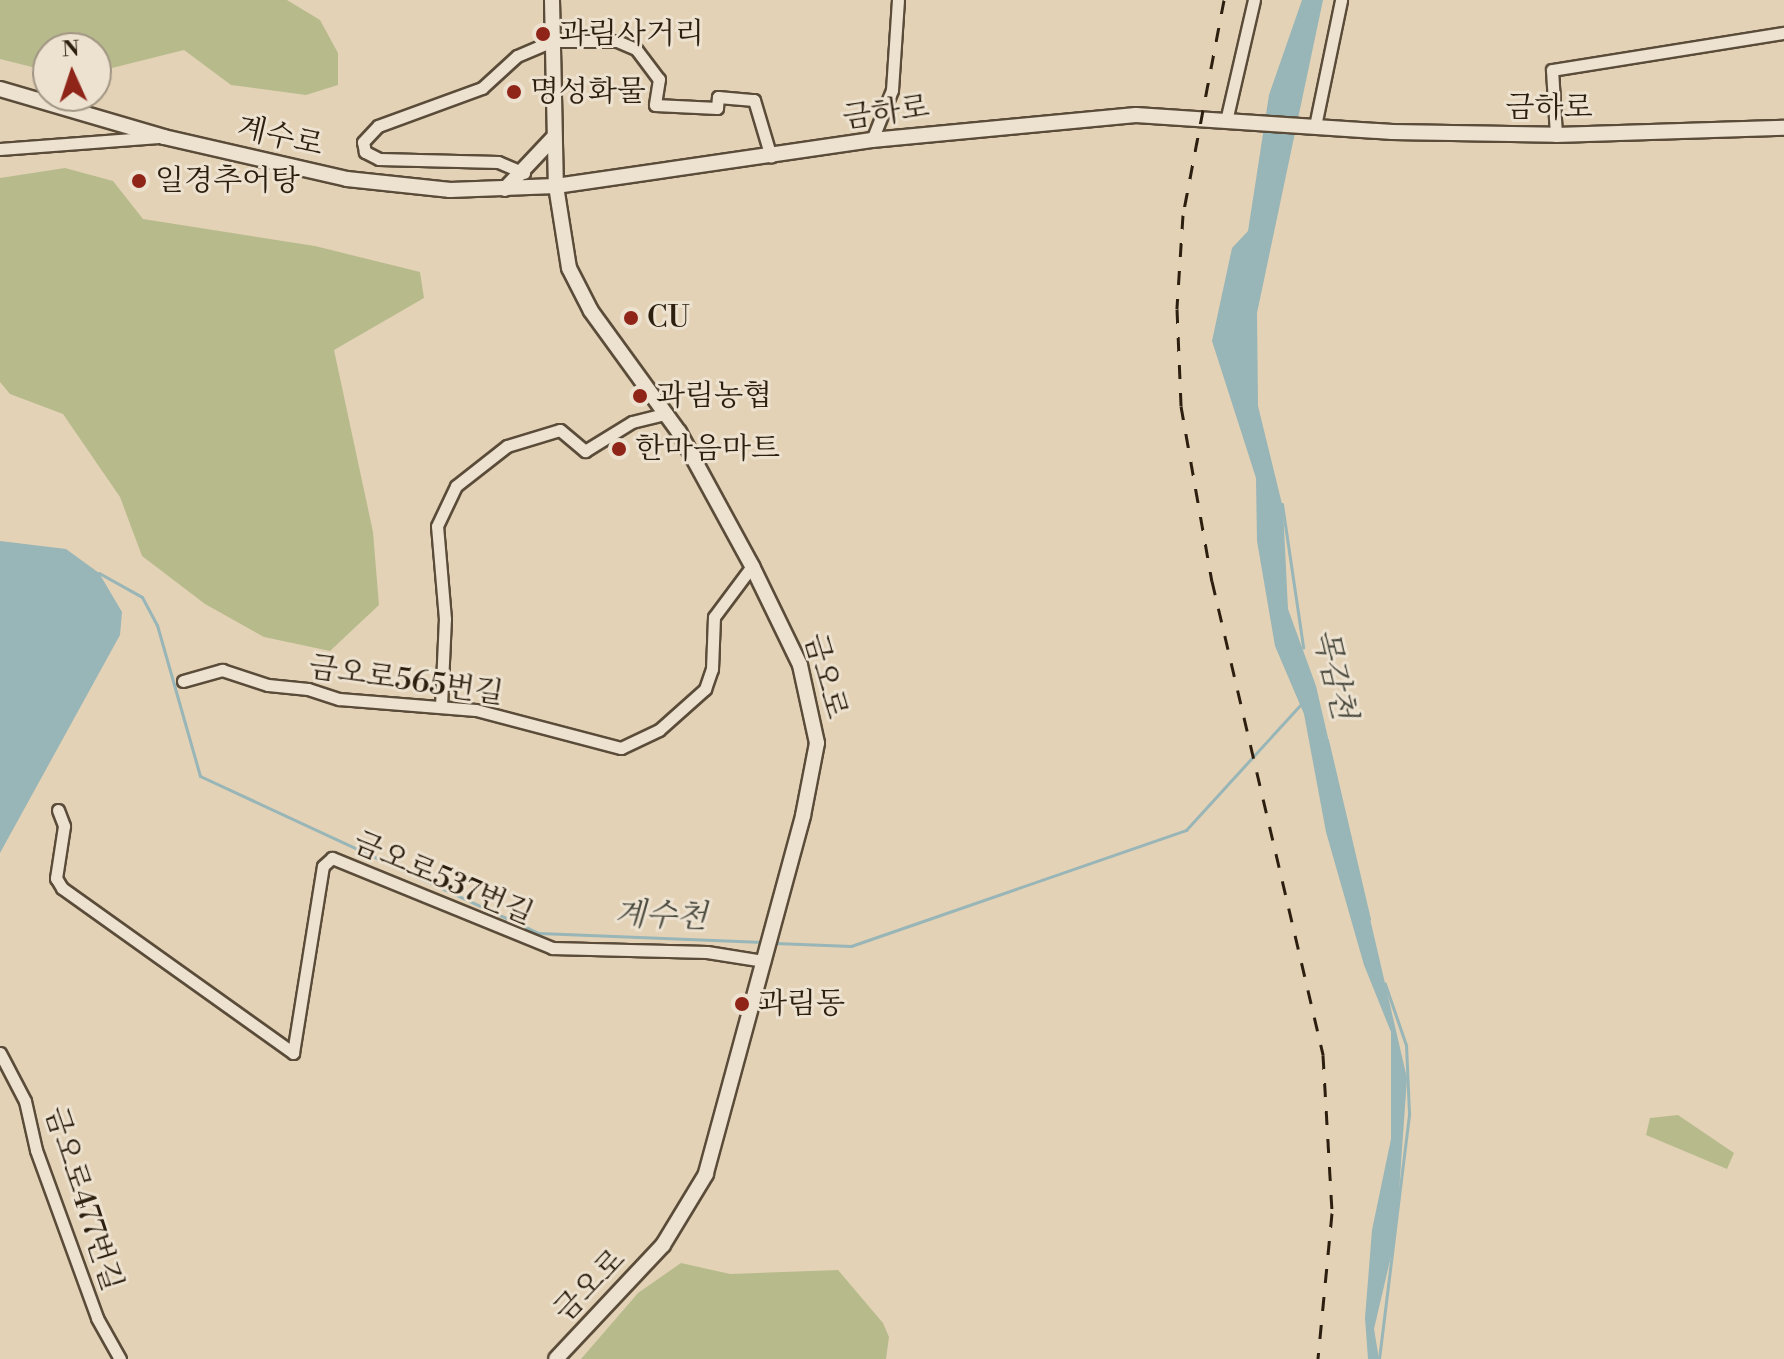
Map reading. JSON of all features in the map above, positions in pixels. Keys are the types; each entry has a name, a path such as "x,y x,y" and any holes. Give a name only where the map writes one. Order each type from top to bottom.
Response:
{"main road":[{"name":"금오로","path":"552,0 556,186 563,247 578,290 667,413 752,566 800,665 817,743 774,924 713,1154 697,1191 656,1254 556,1359"},
{"name":"계수로","path":"0,89 164,137 372,183 426,190 556,186"},
{"name":"금하로","path":"556,186 872,140 1136,115 1315,126 1556,135 1784,128"},
{"path":"505,189 524,173 554,137"}],"street":[{"path":"872,140 892,90 898,0"},
{"path":"1226,121 1254,0"},
{"path":"1315,126 1341,0"},
{"path":"1556,135 1552,70 1784,33"},
{"path":"524,173 498,162 379,159 365,152 363,142 378,126 482,88 517,56 552,41 628,43 659,79 655,105 717,108 718,97 754,100 771,157"},
{"path":"0,149 164,137"},
{"path":"441,706 445,619 437,526 456,486 507,446 560,430 585,451 620,428 667,413"},
{"name":"금오로565번길","path":"183,681 222,670 339,699 441,706 496,714 612,749 641,741 705,689 712,669 714,617 752,566"},
{"name":"금오로537번길","path":"58,810 64,826 56,878 62,888 293,1053 323,866 332,858 552,948 707,952 765,958"},
{"name":"금오로477번길","path":"0,1053 25,1101 36,1150 97,1318 120,1359"}],"green space":[{"path":"0,0 287,0 320,20 338,53 338,85 306,95 231,85 184,50 112,68 112,32 32,32 32,67 0,59"},
{"path":"65,168 113,181 143,219 315,246 420,272 424,298 334,350 373,532 379,605 330,651 264,637 205,604 142,556 120,497 63,414 10,394 0,382 0,178"},
{"path":"1678,1115 1734,1153 1727,1169 1646,1135 1650,1118"},
{"path":"681,1263 730,1274 838,1270 883,1323 889,1337 886,1359 581,1359 638,1293"}],"water":[{"name":"목감천","path":"1302,0 1323,0 1257,313 1258,406 1283,508 1288,609 1316,686 1407,1078 1396,1235 1374,1329 1379,1359 1368,1359 1365,1318 1372,1230 1391,1139 1391,1032 1364,965 1326,832 1304,714 1275,646 1257,541 1256,478 1212,341 1232,248 1248,231 1269,95"},
{"path":"0,541 66,549 99,573 122,612 120,635 0,853"}],"waterway":[{"name":"목감천","path":"1282,504 1303,647"},
{"name":"계수천","path":"99,573 142,597 157,625 200,776 539,933 763,942"},
{"name":"계수천","path":"775,943 851,946 1186,830 1303,702"},
{"name":"목감천","path":"1327,740 1369,919"},
{"name":"목감천","path":"1379,1359 1409,1113 1406,1045 1385,984"}],"railway":[{"path":"1224,0 1183,215 1177,309 1181,406 1212,581 1323,1055 1332,1213 1318,1359"}],"place":[{"name":"과림사거리","path":"543,34"},
{"name":"명성화물","path":"514,92"},
{"name":"일경추어탕","path":"139,181"},
{"name":"CU","path":"631,318"},
{"name":"과림농협","path":"640,396"},
{"name":"한마음마트","path":"619,449"},
{"name":"과림동","path":"742,1004"}]}
